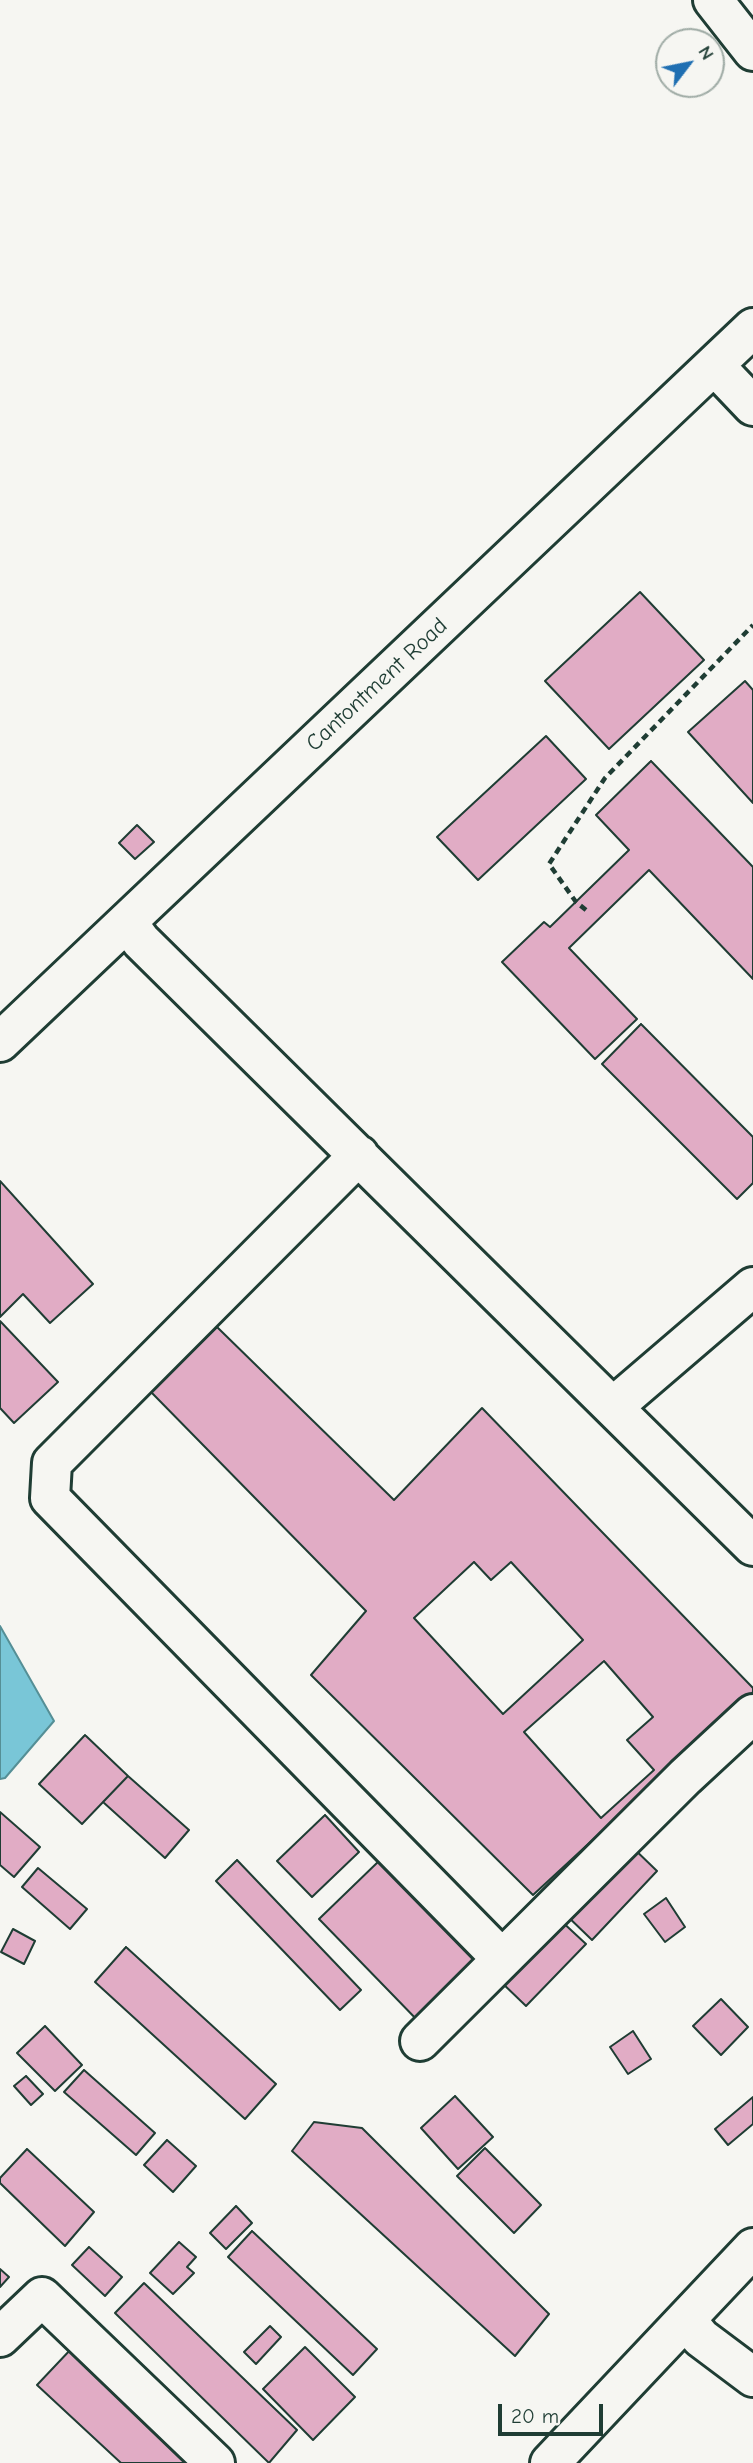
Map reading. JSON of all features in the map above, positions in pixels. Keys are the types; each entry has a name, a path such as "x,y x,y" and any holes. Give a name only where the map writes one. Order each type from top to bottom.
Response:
{"street":[{"path":"713,0 753,51"},
{"name":"Cantontment Road","path":"0,1042 753,328"},
{"path":"714,365 753,406"},
{"path":"127,922 141,941 613,1407 748,1530"},
{"path":"359,1155 52,1463 50,1498 502,1959"},
{"path":"613,1407 753,1287"},
{"path":"420,2041 685,1777 753,1714"},
{"path":"550,2463 753,2248"},
{"path":"0,2337 42,2297 215,2463"},
{"path":"686,2320 701,2338 753,2377"}],"path":[{"path":"586,910 576,902 549,864 605,778 753,625"}],"water":[{"path":"0,1626 54,1721 5,1778 0,1779"}],"building":[{"path":"640,592 704,660 609,749 545,681"},
{"path":"745,681 753,690 753,803 688,732"},
{"path":"546,736 586,779 478,880 437,837"},
{"path":"651,761 753,867 753,979 649,870 569,948 637,1019 595,1059 502,962 544,922 550,927 629,850 596,815"},
{"path":"137,825 154,842 135,859 119,843"},
{"path":"641,1024 753,1137 753,1183 737,1199 602,1064"},
{"path":"0,1181 93,1284 50,1323 23,1294 0,1317"},
{"path":"0,1321 58,1382 14,1423 0,1408"},
{"path":"217,1327 394,1500 482,1408 753,1688 753,1692 533,1895 311,1675 366,1611 151,1392","holes":["474,1562 491,1580 511,1562 583,1640 503,1714 414,1618","604,1661 653,1717 627,1740 654,1770 601,1818 524,1732"]},
{"path":"85,1735 128,1776 82,1824 39,1784"},
{"path":"128,1776 189,1830 165,1858 103,1802"},
{"path":"0,1812 40,1847 14,1877 0,1865"},
{"path":"325,1815 359,1852 312,1897 277,1861"},
{"path":"627,1842 657,1871 592,1940 561,1910"},
{"path":"237,1860 361,1990 340,2010 216,1881"},
{"path":"380,1860 482,1967 422,2025 319,1919"},
{"path":"38,1868 87,1909 70,1929 22,1887"},
{"path":"666,1898 685,1927 665,1942 644,1914"},
{"path":"558,1918 586,1944 526,2006 499,1980"},
{"path":"13,1929 35,1941 24,1964 1,1952"},
{"path":"126,1947 276,2084 245,2119 95,1982"},
{"path":"721,1999 748,2027 721,2055 693,2026"},
{"path":"45,2026 82,2065 55,2091 17,2053"},
{"path":"633,2031 651,2059 628,2074 610,2047"},
{"path":"84,2070 155,2133 136,2155 64,2092"},
{"path":"26,2076 43,2094 31,2105 14,2086"},
{"path":"455,2096 493,2137 458,2169 421,2128"},
{"path":"753,2097 753,2124 728,2145 715,2129"},
{"path":"314,2122 362,2128 549,2314 515,2356 292,2151"},
{"path":"167,2140 196,2166 173,2192 144,2165"},
{"path":"485,2148 541,2205 514,2233 457,2176"},
{"path":"27,2149 94,2212 65,2246 0,2183 0,2178"},
{"path":"236,2206 252,2223 226,2249 210,2233"},
{"path":"252,2231 377,2349 353,2375 228,2257"},
{"path":"179,2242 196,2257 187,2267 194,2273 173,2294 150,2273"},
{"path":"89,2247 122,2277 105,2296 72,2265"},
{"path":"0,2269 9,2277 0,2287"},
{"path":"144,2283 297,2430 269,2463 115,2313"},
{"path":"270,2326 281,2337 256,2364 244,2352"},
{"path":"305,2347 355,2397 313,2440 263,2389"},
{"path":"72,2348 190,2463 121,2463 37,2385"}]}
